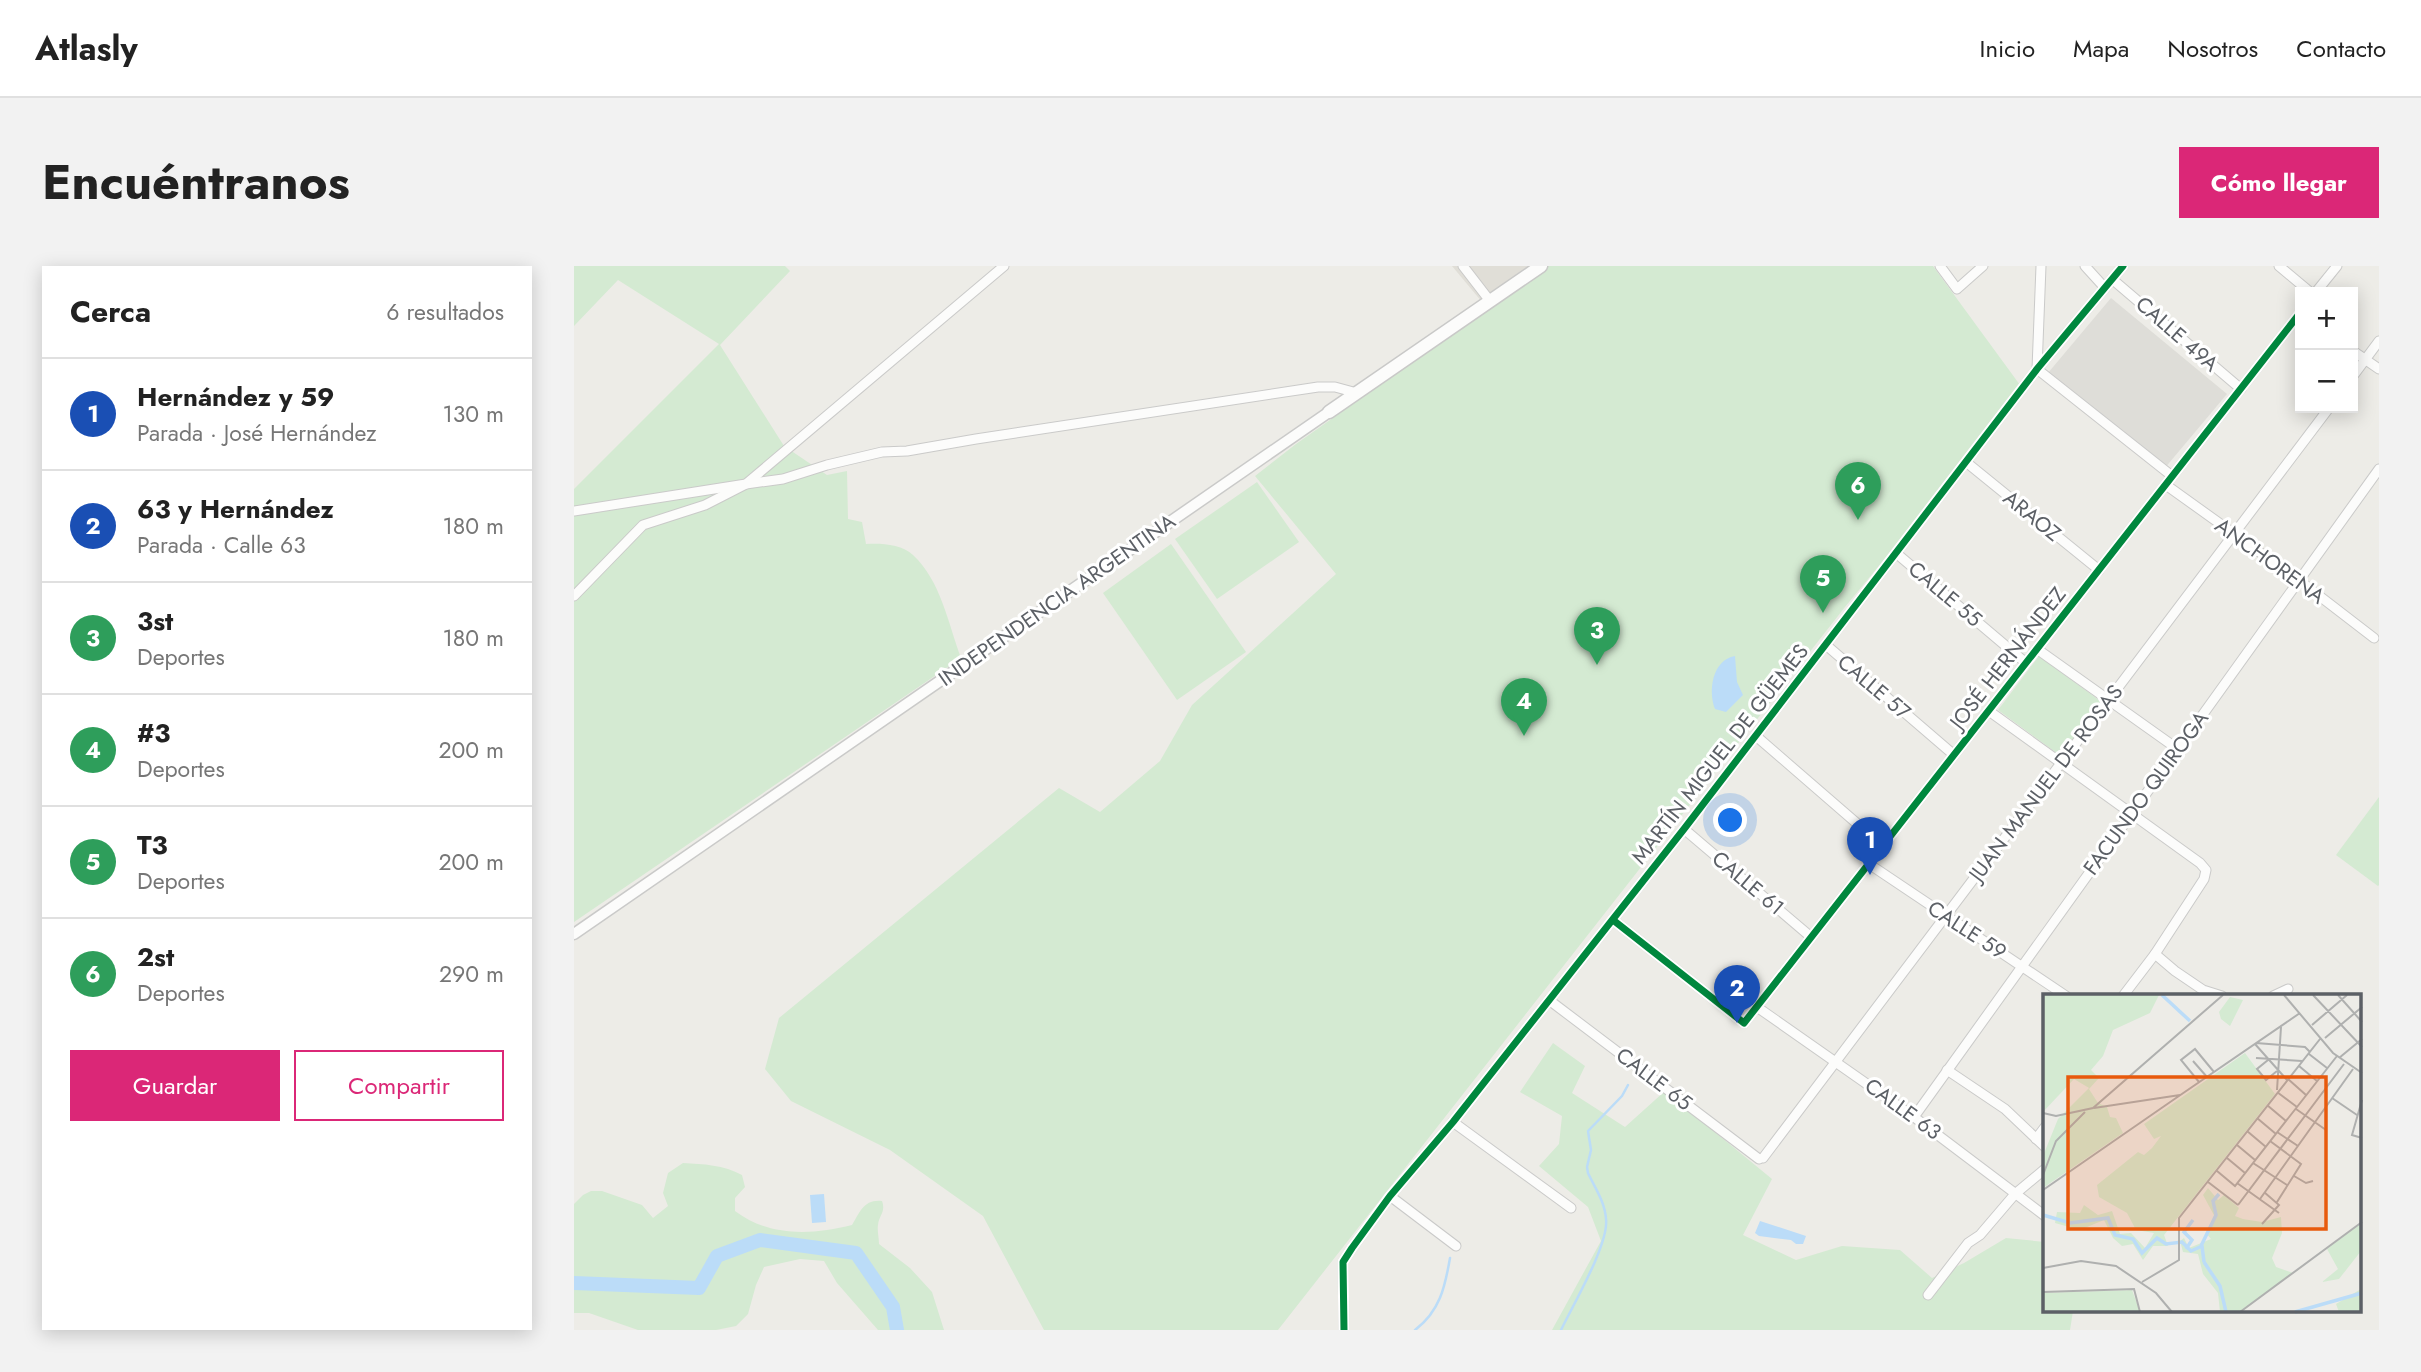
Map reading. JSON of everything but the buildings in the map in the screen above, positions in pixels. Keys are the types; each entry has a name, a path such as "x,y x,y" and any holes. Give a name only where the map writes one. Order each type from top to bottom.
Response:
{"main road":[{"name":"INDEPENDENCIA ARGENTINA","path":"1329,412 1541,266"}],"street":[{"path":"574,596 643,525 705,505 746,484 1004,266"},
{"path":"1463,266 1490,301"},
{"path":"1940,266 1957,289 1983,266"},
{"path":"2041,266 2037,369 2172,476"},
{"path":"2085,266 2105,288"},
{"name":"MARTÍN MIGUEL DE GÜEMES","path":"1344,1330 1343,1262 1390,1195 1453,1122 1685,829 2037,369 2123,266"},
{"path":"2278,266 2304,287"},
{"path":"2320,287 2337,266"},
{"name":"CALLE 49A","path":"2112,279 2241,389"},
{"name":"JOSÉ HERNÁNDEZ","path":"1613,920 1744,1023 2295,319"},
{"path":"2358,369 2379,341"},
{"path":"2358,354 2379,369"},
{"path":"574,511 783,479 882,452 907,451 1199,404 1318,387 1335,387 1357,393"},
{"name":"INDEPENDENCIA ARGENTINA","path":"574,934 1329,412"},
{"name":"JUAN MANUEL DE ROSAS","path":"1761,1158 2325,413"},
{"name":"ARAOZ","path":"1966,462 2099,570"},
{"name":"FACUNDO QUIROGA","path":"1914,1117 2379,470"},
{"name":"ANCHORENA","path":"2166,485 2374,638"},
{"name":"CALLE 55","path":"1896,553 2026,663"},
{"name":"CALLE 57","path":"1826,645 1954,755"},
{"path":"2037,649 2179,750"},
{"path":"1989,711 2200,863 2206,870 2204,879 2155,954 2125,994"},
{"path":"1756,736 1883,846"},
{"name":"CALLE 61","path":"1685,829 1811,937"},
{"name":"CALLE 59","path":"1869,864 2063,994"},
{"path":"2155,954 2203,990 2216,994"},
{"path":"2277,994 2288,989"},
{"name":"CALLE 65","path":"1549,1000 1761,1158"},
{"name":"CALLE 63","path":"1757,1007 1914,1117 2043,1215"},
{"path":"1947,1070 2005,1109 2043,1145"},
{"path":"1453,1122 1572,1208"},
{"path":"2036,1139 2043,1130"},
{"path":"1928,1295 1968,1243 1980,1235 2015,1194 2043,1171"},
{"path":"1390,1195 1456,1246"}],"shaded area":[{"path":"1452,266 1535,266 1482,302"},
{"path":"2111,298 2227,394 2164,469 2048,373"}],"green space":[{"path":"574,266 785,266 790,271 720,345 784,446 827,475 847,471 848,519 862,522 866,544 903,548 923,565 943,603 961,658 574,922 574,489 719,344 618,280 574,326"},
{"path":"1548,266 1933,266 2020,385 1942,485 1948,482 1845,607 1278,1330 1044,1330 983,1216 890,1150 791,1101 765,1069 779,1018 1059,788 1100,812 1160,761 1192,705 1336,574 1255,476 1296,444"},
{"path":"1257,482 1299,542 1217,599 1175,539"},
{"path":"1171,544 1246,652 1177,700 1103,593"},
{"path":"2039,656 2103,703 2062,757 1998,710"},
{"path":"2379,797 2379,885 2378,886 2336,855"},
{"path":"1553,1043 1585,1066 1572,1093 1625,1127 1665,1091 1772,1179 1743,1235 1796,1260 1842,1246 1900,1250 1932,1278 2006,1238 2043,1242 2043,1312 2073,1312 2070,1330 1552,1330 1601,1241 1588,1207 1539,1166 1559,1144 1562,1116 1520,1092"},
{"path":"683,1163 721,1167 742,1175 745,1187 735,1198 735,1211 762,1226 776,1229 806,1232 852,1225 867,1204 882,1201 883,1211 878,1227 879,1244 910,1268 932,1292 944,1330 878,1330 837,1283 824,1261 800,1259 764,1267 748,1314 736,1326 716,1330 638,1330 589,1313 574,1313 574,1204 591,1191 602,1191 642,1205 653,1218 668,1206 663,1193 668,1173"}],"water":[{"path":"1735,656 1737,682 1743,695 1726,712 1715,709 1712,685 1721,663"},
{"path":"824,1194 826,1222 812,1223 810,1195"},
{"path":"1760,1221 1806,1236 1803,1244 1759,1236 1755,1233"}],"waterway":[{"path":"1561,1330 1596,1259 1605,1230 1604,1207 1588,1173 1591,1150 1588,1131 1622,1096 1628,1085"},
{"path":"574,1283 699,1288 717,1256 760,1240 856,1253 893,1307 897,1330"},
{"path":"1415,1330 1436,1307 1450,1258"}],"cycle path":[{"path":"1344,1330 1343,1262 1390,1196 1453,1122 1684,829 2037,369 2123,266"},
{"path":"1613,920 1744,1023 2295,319"}],"place":[{"name":"2st","path":"1858,520"},
{"name":"T3","path":"1823,613"},
{"name":"3st","path":"1597,665"},
{"name":"#3","path":"1524,736"},
{"name":"Hernández y 59","path":"1870,875"},
{"name":"63 y Hernández","path":"1737,1023"}]}
